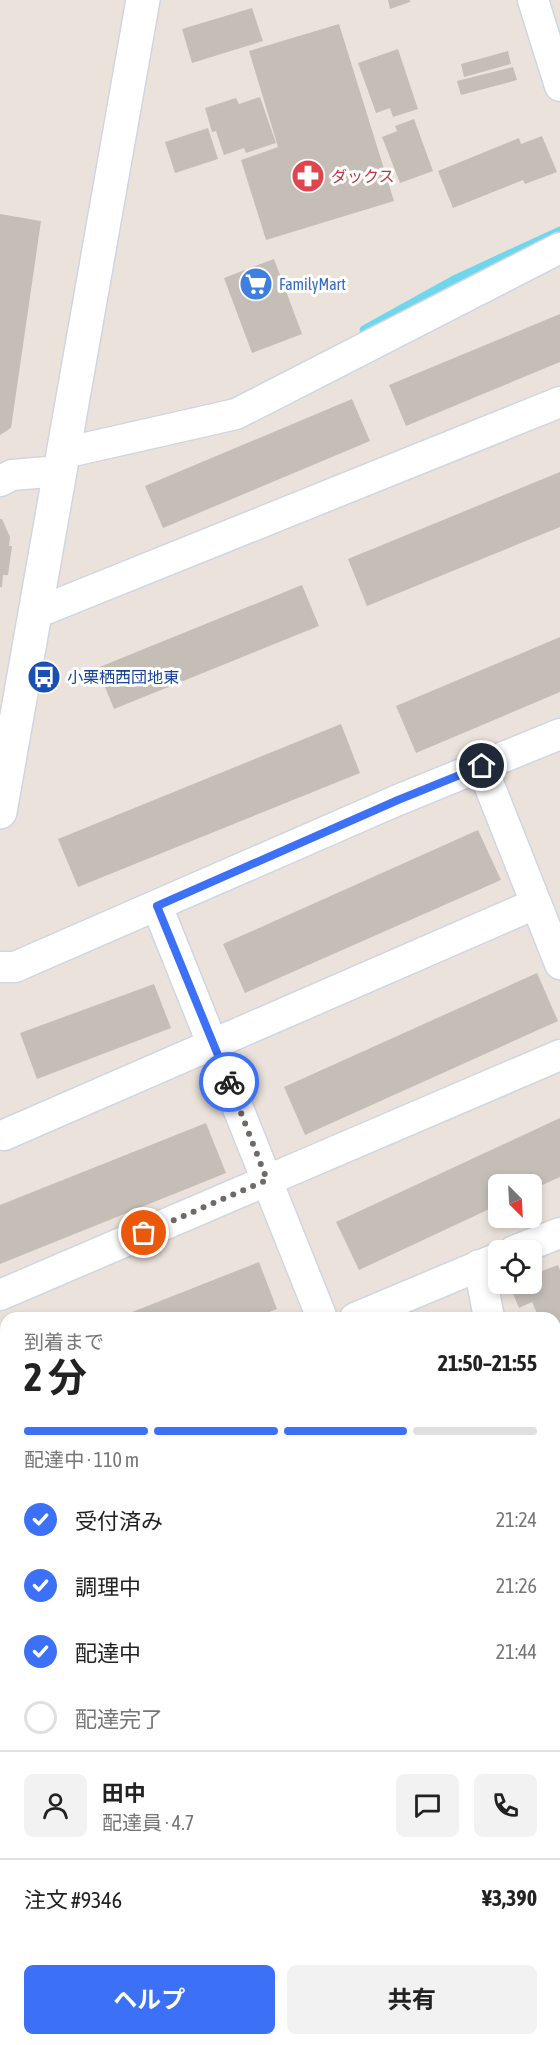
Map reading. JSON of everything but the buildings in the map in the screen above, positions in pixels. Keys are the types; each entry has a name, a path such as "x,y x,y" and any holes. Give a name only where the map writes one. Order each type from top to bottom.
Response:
{"street":[{"path":"0,812 144,0"},
{"path":"533,0 560,86"},
{"path":"0,482 12,476 236,414 560,248"},
{"path":"36,613 560,402"},
{"path":"0,967 15,967 398,800 560,734"},
{"path":"482,766 560,964"},
{"path":"4,1135 535,904"},
{"path":"157,906 214,1043 320,1312"},
{"path":"0,1295 560,1055"},
{"path":"542,1240 560,1233"},
{"path":"369,1312 488,1262"},
{"path":"489,1294 489,1312"}],"waterway":[{"path":"364,330 456,279 560,231"}],"way so far":[{"path":"144,1233 267,1180 229,1082"}],"place":[{"name":"ダックス","path":"308,176"},
{"name":"FamilyMart","path":"256,284"},
{"name":"小栗栖西団地東","path":"44,677"}],"route":[{"path":"229,1082 157,906 398,800 482,766"}]}
